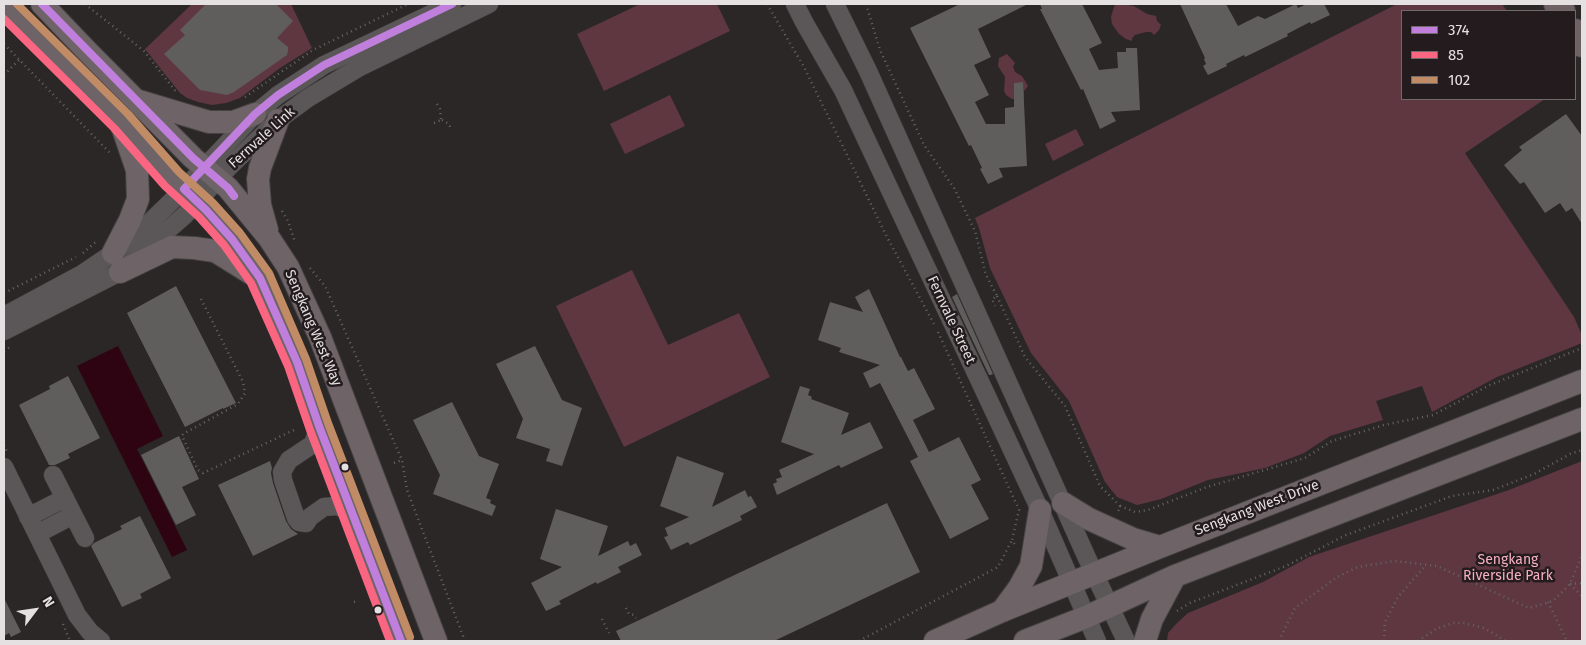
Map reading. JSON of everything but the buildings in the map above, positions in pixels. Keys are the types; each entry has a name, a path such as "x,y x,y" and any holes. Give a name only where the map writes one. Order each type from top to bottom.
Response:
{"main road":[{"name":"Sengkang West Way","path":"42,4 136,100 228,188 269,238 288,267 320,337 436,641"},
{"name":"Sengkang West Way","path":"4,5 121,121 172,179 232,239 260,278 297,362 319,426 401,641"},
{"path":"136,100 209,122 233,122 254,114"},
{"path":"269,238 260,205 258,179 260,168 278,120"},
{"path":"112,254 130,220 138,199 137,170 121,121"},
{"path":"112,254 172,247 215,251 260,278"},
{"name":"Sengkang West Drive","path":"935,641 1094,573 1582,381"},
{"path":"1025,641 1086,617 1175,576 1582,419"},
{"path":"1063,503 1089,519 1133,539 1160,547"},
{"path":"1002,611 1019,588 1031,566 1040,510"},
{"path":"1145,641 1152,618 1175,576"}],"street":[{"name":"Fernvale Link","path":"4,332 190,195 211,173 254,114 278,94 324,65 452,4"},
{"name":"Fernvale Link","path":"211,173 308,98 358,68 489,4"},
{"name":"Fernvale Street","path":"795,4 842,90 1040,510 1097,641"},
{"name":"Fernvale Street","path":"835,4 868,70 1126,641"},
{"name":"Fernvale Link","path":"4,316 82,274 112,254"},
{"path":"319,426 313,444 289,460 282,472 296,518 300,522 306,522 324,506 337,506 353,512"},
{"path":"4,468 77,615 90,632 100,641"},
{"path":"53,475 85,538"},
{"path":"28,517 65,498"},
{"path":"37,534 74,515"},
{"path":"77,615 82,641"}],"path":[{"path":"86,4 144,51 181,99"},
{"path":"767,4 804,67 887,237 935,326 1019,510 1012,540 998,567 860,641"},
{"path":"866,4 880,50 924,146 954,188 975,231 986,275 1025,357 1065,406 1100,486 1120,506 1135,512 1148,510 1207,487 1305,458 1332,441 1384,425 1433,415 1490,385 1582,348"},
{"path":"4,44 112,155"},
{"path":"4,75 19,60"},
{"path":"438,104 441,120"},
{"path":"434,123 441,120"},
{"path":"441,120 448,124 451,129"},
{"path":"279,206 288,221 297,247"},
{"path":"4,293 80,255 112,254"},
{"path":"306,264 325,286 402,460 407,490 466,641"},
{"path":"995,306 992,299 997,296"},
{"path":"201,299 243,382 245,393 238,404 183,434 182,436 198,470 203,473 294,430"},
{"path":"935,326 941,324"},
{"path":"1177,611 1190,603 1286,566 1346,535 1452,496 1493,490 1534,474 1570,454 1582,450"},
{"path":"394,463 402,460"},
{"path":"1112,529 1120,506"},
{"path":"1012,540 1031,566"},
{"path":"1279,641 1295,608 1337,577 1358,567 1396,562 1437,566 1529,608 1553,601 1570,584 1582,555"},
{"path":"1384,641 1385,622 1398,597 1426,565"},
{"path":"1570,584 1582,583"},
{"path":"1570,584 1582,596"},
{"path":"354,602 359,601"},
{"path":"1548,602 1567,641"},
{"path":"626,608 629,614 634,615 636,618"},
{"path":"602,619 609,633"},
{"path":"1418,641 1436,629 1454,623 1464,623 1484,628 1506,641"},
{"path":"1497,641 1502,638"}],"green space":[{"path":"192,4 291,4 312,48 280,68 240,98 212,105 187,98 180,93 145,49"},
{"path":"640,4 717,4 730,31 604,91 577,34"},
{"path":"1397,4 1502,4 1506,10 1401,10 1401,100 1544,100 1465,153 1574,317 1582,335 1582,343 1497,377 1432,412 1422,386 1376,401 1383,420 1330,436 1304,453 1265,468 1208,480 1161,499 1137,505 1117,497 1105,482 1069,401 1031,353 990,268 975,218"},
{"path":"1115,5 1134,6 1147,14 1156,16 1157,21 1161,25 1159,30 1154,35 1151,32 1146,32 1135,35 1132,41 1126,39 1119,34 1112,24 1111,17"},
{"path":"1007,54 1015,63 1013,66 1015,72 1022,76 1028,86 1024,91 1024,99 1012,99 1004,91 1005,77 998,66 999,58"},
{"path":"670,95 685,126 625,154 610,124"},
{"path":"1076,129 1084,145 1053,161 1045,144"},
{"path":"632,270 668,345 739,313 770,377 624,447 556,306"},
{"name":"Sengkang Riverside Park","path":"1582,461 1582,641 1167,641 1168,633 1188,613 1263,582 1309,557 1509,490"}],"shaded area":[{"path":"118,346 163,436 137,449 187,550 172,557 77,366"}],"transit line":[{"name":"102","path":"17,4 128,114 179,172 213,203 240,233 269,273 306,359 328,423 410,637"},
{"name":"374","path":"42,4 193,158 228,188 234,196"},
{"name":"374","path":"401,641 319,426 297,362 260,278 232,239 184,189 255,114 278,95 324,65 452,4"},
{"name":"85","path":"4,19 114,128 165,186 199,217 224,245 251,283 288,366 310,430 390,641"}]}
